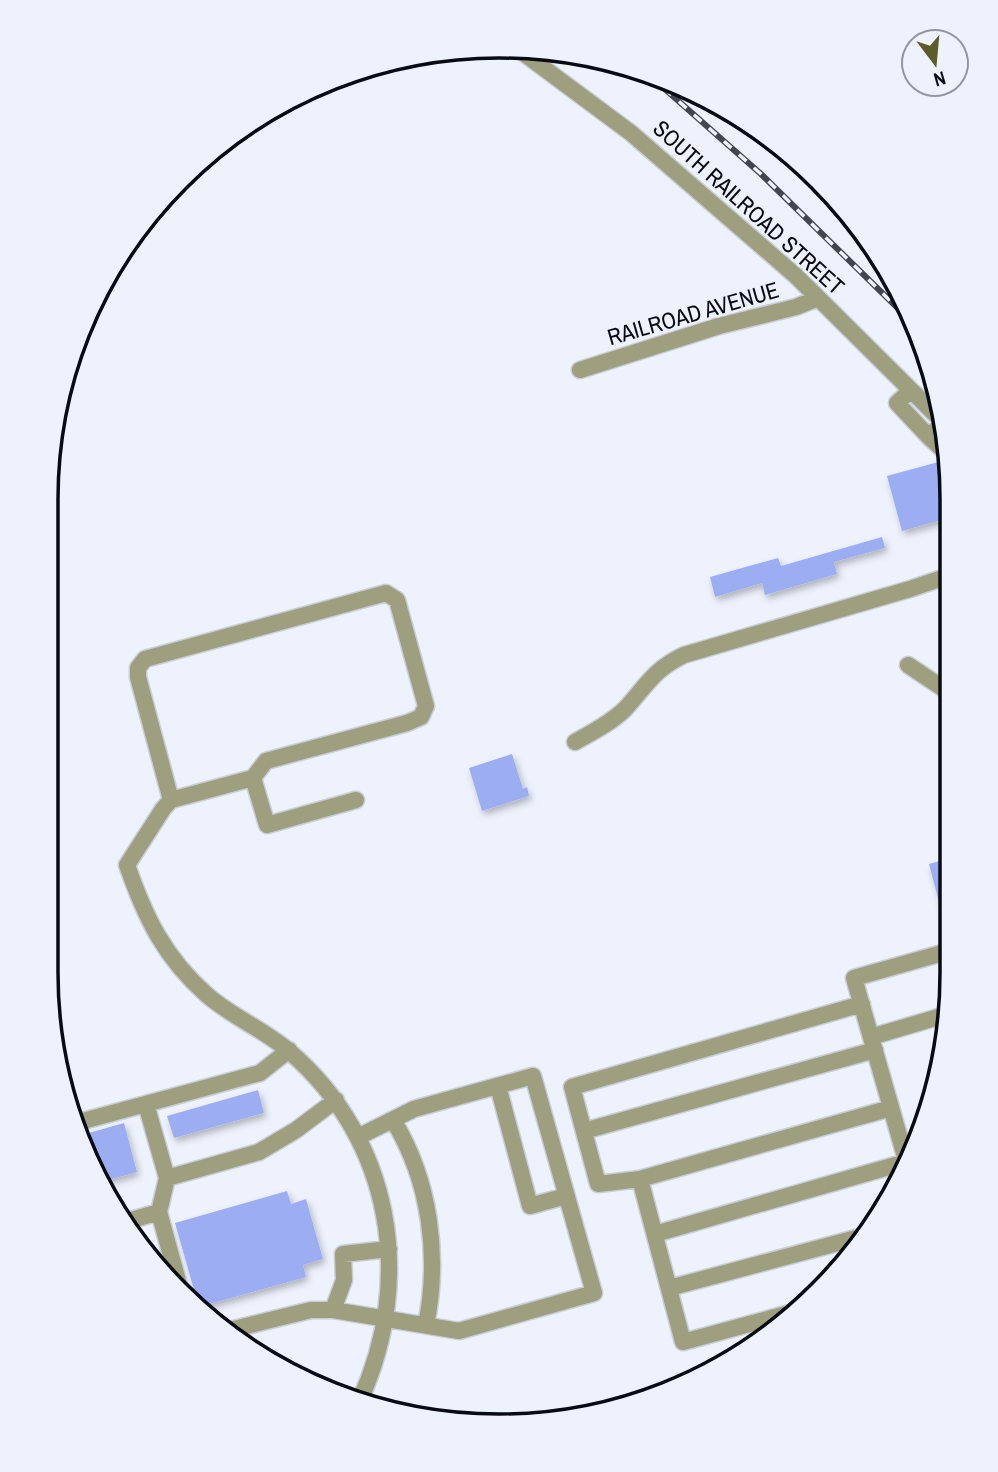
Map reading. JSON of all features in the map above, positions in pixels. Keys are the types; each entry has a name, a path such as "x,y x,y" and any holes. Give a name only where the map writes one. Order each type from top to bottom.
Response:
{"street":[{"name":"SOUTH RAILROAD STREET","path":"532,59 631,134 796,276 931,410"},
{"name":"RAILROAD AVENUE","path":"580,370 719,326 796,307 818,298"},
{"path":"911,390 897,403 934,432"},
{"path":"575,743 623,711 648,680 666,664 684,655 940,579"},
{"path":"172,800 138,677 138,668 145,659 386,593 397,600 426,706 421,717 266,761 253,778 172,800 163,808 127,865 143,910 179,965 207,995 289,1050 322,1082 347,1116 358,1137 380,1193 389,1249 386,1318 379,1351 363,1393"},
{"path":"908,665 940,686"},
{"path":"253,778 267,825 356,800"},
{"path":"903,1151 854,978 940,954"},
{"path":"862,1004 572,1087 598,1184 640,1179 891,1108"},
{"path":"584,1131 873,1043 937,1018"},
{"path":"83,1121 260,1073 289,1050"},
{"path":"237,1328 311,1310 333,1310 459,1331 594,1293 533,1076 414,1109 358,1137"},
{"path":"498,1086 530,1206 566,1196"},
{"path":"167,1178 259,1152 296,1130 336,1100"},
{"path":"146,1104 167,1178 159,1212 176,1274"},
{"path":"393,1120 409,1149 427,1206 432,1240 432,1274 426,1325"},
{"path":"655,1234 895,1168"},
{"path":"640,1179 682,1342 776,1317"},
{"path":"133,1220 159,1212"},
{"path":"669,1288 851,1239"},
{"path":"333,1310 344,1280 343,1254 389,1249"}],"building":[{"path":"938,462 940,520 902,531 887,476"},
{"path":"882,537 885,548 834,562 837,574 765,595 762,583 715,597 710,577 778,558 781,566"},
{"path":"512,754 523,789 527,787 529,796 482,811 469,768"},
{"path":"940,861 940,906 929,864"},
{"path":"258,1090 264,1113 174,1138 167,1116"},
{"path":"124,1123 137,1172 109,1180 88,1133"},
{"path":"287,1191 291,1204 306,1199 323,1259 303,1265 306,1277 208,1305 195,1292 175,1223"}],"railway":[{"path":"666,90 761,174 896,307"}]}
